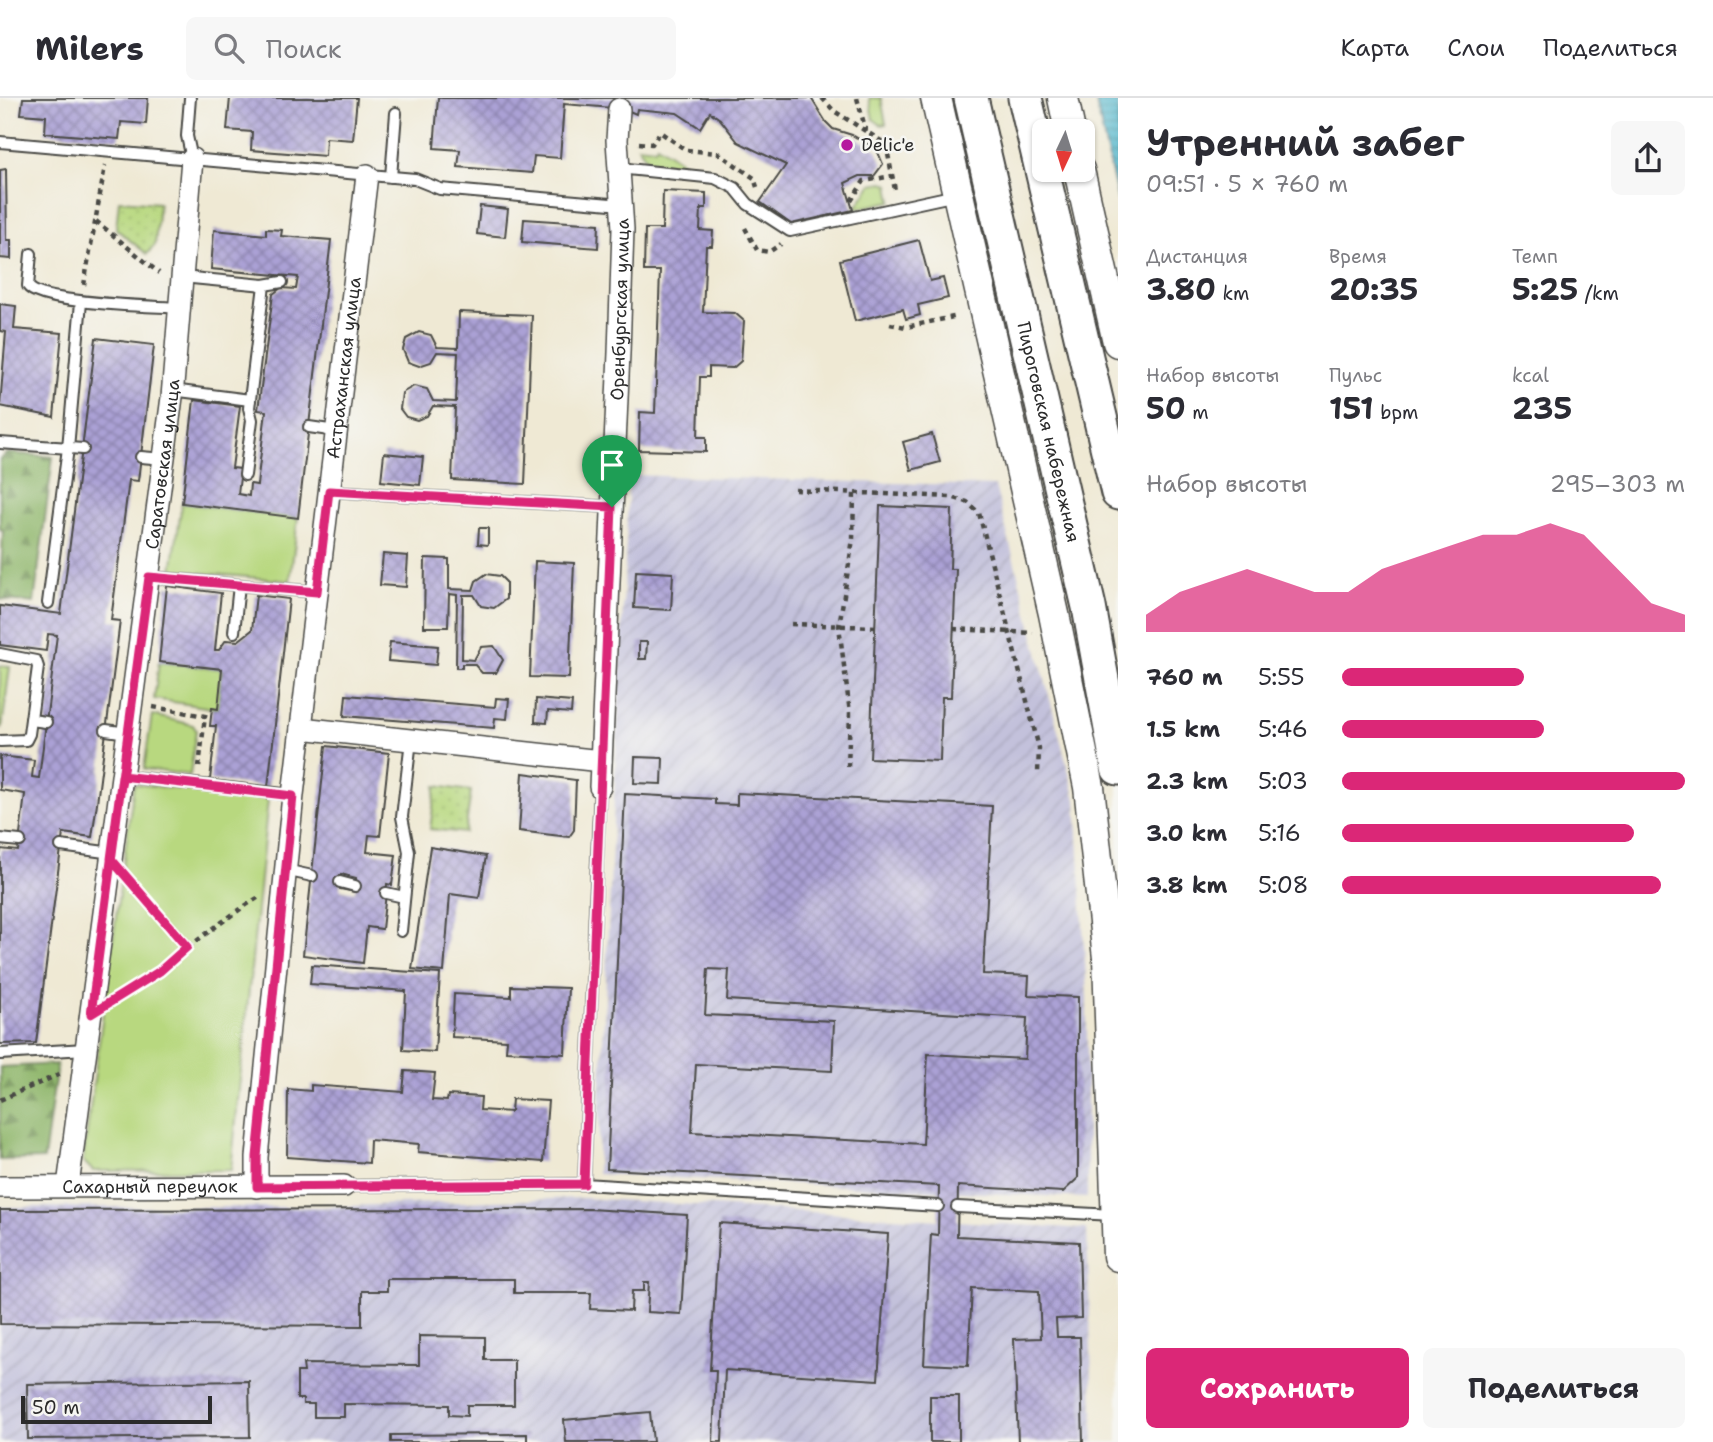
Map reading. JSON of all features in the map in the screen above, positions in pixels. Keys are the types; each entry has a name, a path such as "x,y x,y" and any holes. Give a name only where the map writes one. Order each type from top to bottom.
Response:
{"main road":[{"path":"936,98 1054,614 1088,787 1108,958 1118,1256"},
{"name":"Пироговская набережная","path":"971,98 1089,607 1118,768"},
{"path":"1025,98 1118,493"},
{"path":"1063,98 1067,119"},
{"path":"1082,182 1118,342"}],"street":[{"name":"Оренбургская улица","path":"600,787 622,205 618,168 619,109"},
{"name":"Саратовская улица","path":"68,1186 173,390 179,308 174,277 192,159"},
{"name":"Астраханская улица","path":"257,1187 257,1157 293,796 368,175"},
{"path":"301,728 601,761"},
{"name":"Сахарный переулок","path":"0,1187 344,1186"}],"lane":[{"path":"190,98 187,136 192,159"},
{"path":"391,177 396,113"},
{"path":"0,140 415,179 440,189 622,205"},
{"path":"618,168 715,178 734,188 748,204 790,231 958,195"},
{"path":"31,254 30,290 81,302 179,308"},
{"path":"174,277 264,285 282,282"},
{"path":"245,475 252,420 250,400 264,285"},
{"path":"48,603 68,448 81,302"},
{"path":"173,390 250,400"},
{"path":"252,420 265,422"},
{"path":"309,427 336,431"},
{"path":"0,443 83,449"},
{"path":"141,457 164,460"},
{"path":"329,491 612,507"},
{"path":"149,577 317,592"},
{"path":"234,632 239,585"},
{"path":"0,654 36,661 31,720 26,740 0,741"},
{"path":"31,720 46,722"},
{"path":"106,730 128,733"},
{"path":"401,931 409,852 402,817 411,740"},
{"path":"122,776 293,796"},
{"name":"Оренбургская улица","path":"584,1184 600,787"},
{"path":"0,839 20,841"},
{"path":"61,846 111,856"},
{"path":"285,870 312,876"},
{"path":"340,882 355,886"},
{"path":"386,893 404,897"},
{"path":"0,1054 86,1049"},
{"path":"344,1186 584,1184 938,1206"},
{"path":"957,1207 1116,1215"}],"path":[{"path":"822,98 834,111 886,144 894,185"},
{"path":"857,98 866,131"},
{"path":"638,143 652,144"},
{"path":"81,302 108,152"},
{"path":"850,202 864,181 892,176"},
{"path":"95,220 174,277"},
{"path":"745,228 752,245 763,252 776,249 785,238"},
{"path":"890,324 906,327 951,317"},
{"path":"794,490 951,497 967,502 979,513 1039,748 1038,773"},
{"path":"848,767 850,713 839,626 853,540 854,493"},
{"path":"791,624 875,627"},
{"path":"953,629 1041,634"},
{"path":"149,706 208,717 197,785"},
{"path":"111,856 187,947"},
{"path":"91,1014 160,971 187,947 262,896"},
{"path":"0,1100 65,1071"}],"shaded area":[{"path":"629,475 995,486 1076,800 1087,998 1087,1198 597,1174"},
{"path":"583,1198 1087,1229 1094,1442 0,1442 0,1207 319,1207"}],"green space":[{"path":"869,98 881,98 886,124 881,125 873,119"},
{"path":"657,145 689,167 648,161 638,146 655,148"},
{"path":"884,182 889,185 892,201 855,209 872,184"},
{"path":"119,200 159,203 155,245 147,254 116,229"},
{"path":"7,453 53,457 34,603 0,599 3,530 0,529 0,459"},
{"path":"182,503 298,518 290,581 172,570"},
{"path":"159,662 222,669 218,709 154,699"},
{"path":"0,666 10,667 2,728 0,727"},
{"path":"152,715 193,725 196,730 190,775 144,769"},
{"path":"134,784 268,799 231,1170 93,1171 83,1161"},
{"path":"436,786 471,791 465,833 430,829"},
{"path":"57,1064 44,1159 0,1160 0,1067"}],"water":[{"path":"1096,98 1118,98 1118,201 1097,107"}],"building":[{"path":"23,98 148,98 146,124 121,122 119,139 45,133 46,116 21,114"},
{"path":"230,98 357,98 353,140 326,138 325,156 251,150 252,132 227,130"},
{"path":"438,98 811,98 833,129 852,135 877,150 883,164 874,176 860,176 845,183 853,210 791,224 760,202 786,165 738,142 720,119 710,112 700,128 677,113 637,109 636,114 625,109 564,104 560,158 534,156 532,173 458,167 460,150 434,148"},
{"path":"6,169 7,240 11,240 11,259 0,258 0,170"},
{"path":"663,191 706,193 706,208 701,208 700,230 713,231 712,246 706,246 703,312 735,313 744,321 741,361 733,368 709,367 709,377 700,377 698,437 706,437 706,452 639,450 640,412 655,413 660,271 644,271 645,229 662,229"},
{"path":"480,206 508,209 505,237 477,234"},
{"path":"524,219 599,224 598,248 522,242"},
{"path":"266,229 282,230 281,236 331,240 298,518 182,503 194,400 240,406 232,468 241,469 238,494 249,496 250,484 257,485 266,411 258,410 273,294 281,288 296,289 298,277 211,269 214,230 266,235"},
{"path":"919,240 930,281 943,278 948,298 918,305 920,315 906,319 903,309 855,321 840,260"},
{"path":"0,304 16,306 14,329 62,333 54,417 0,406 6,332 0,331"},
{"path":"459,312 532,315 525,484 452,480 455,407 433,406 427,416 417,420 406,417 400,409 402,393 414,386 427,389 433,401 456,402 458,353 437,352 431,362 419,366 408,362 403,350 406,339 419,332 431,335 437,347 458,348"},
{"path":"96,338 154,345 138,481 129,480 111,620 120,621 97,803 92,837 63,833 36,1043 0,1044 0,855 1,849 18,851 25,794 0,790 0,756 34,760 32,777 39,778 57,635 48,634 46,651 0,645 0,606 61,614"},
{"path":"932,434 940,462 911,470 903,442"},
{"path":"384,453 423,457 420,485 381,481"},
{"path":"880,506 952,509 950,569 956,569 951,697 942,697 940,761 870,758"},
{"path":"479,528 488,528 488,545 478,544"},
{"path":"383,554 408,556 406,587 380,585"},
{"path":"425,558 449,559 449,589 473,590 476,581 486,574 500,576 506,582 506,599 494,608 481,606 474,595 463,595 462,659 474,660 481,647 494,646 503,660 496,673 482,673 474,664 462,664 462,668 456,668 457,595 449,594 448,627 424,627"},
{"path":"535,561 574,563 569,678 530,677"},
{"path":"636,571 673,573 671,610 634,608"},
{"path":"167,586 221,593 215,650 219,650 226,640 238,641 252,630 256,595 289,599 268,787 210,780 216,726 210,726 212,708 218,709 222,669 159,662"},
{"path":"390,642 438,646 436,665 388,661"},
{"path":"639,642 647,642 646,659 639,659"},
{"path":"346,695 495,707 496,698 509,699 507,719 495,718 494,728 344,716"},
{"path":"536,699 572,702 571,713 548,711 547,723 535,722"},
{"path":"326,746 389,753 380,836 369,835 367,852 396,855 392,885 387,884 382,929 367,927 363,963 303,955","holes":["341,874 356,878 355,892 340,889"]},
{"path":"635,757 663,758 662,784 634,783"},
{"path":"523,773 576,780 574,830 569,837 519,831"},
{"path":"737,793 992,806 983,974 1029,976 1028,995 1078,997 1078,1178 1063,1192 958,1186 957,1236 1079,1242 1081,1318 1056,1319 1057,1337 1080,1337 1083,1442 1018,1442 1014,1339 1041,1338 1039,1291 972,1288 968,1366 924,1364 931,1234 938,1235 939,1186 607,1169 625,794 715,799 715,804 737,805","holes":["708,969 729,970 727,1000 1027,1018 1025,1059 928,1054 923,1144 692,1132 696,1064 832,1071 834,1021 705,1015"]},
{"path":"430,847 486,856 479,898 450,894 444,972 412,969"},
{"path":"312,965 440,974 435,1052 403,1050 406,991 310,984"},
{"path":"511,986 568,988 565,1054 506,1051 507,1040 452,1037 454,994 511,997"},
{"path":"405,1071 435,1073 432,1100 447,1101 448,1095 481,1097 480,1110 511,1112 512,1099 548,1101 543,1162 418,1152 419,1144 370,1140 369,1163 287,1157 288,1089 311,1091 311,1085 403,1092"},
{"path":"589,1209 687,1215 681,1314 647,1312 649,1282 644,1282 644,1291 632,1291 631,1311 590,1309 591,1293 514,1293 514,1279 387,1279 387,1291 362,1291 362,1326 0,1324 0,1210"},
{"path":"719,1223 888,1234 878,1380 725,1370 722,1442 713,1442 716,1370 710,1370"},
{"path":"419,1336 485,1337 485,1360 514,1360 514,1405 467,1405 467,1416 449,1415 449,1405 344,1404 344,1417 314,1417 314,1404 303,1404 303,1399 297,1399 297,1372 304,1372 303,1364 419,1365"},
{"path":"249,1381 250,1437 28,1439 27,1384"},
{"path":"930,1396 959,1396 959,1442 930,1442"},
{"path":"650,1412 653,1442 566,1442 564,1420"},
{"path":"527,1434 527,1442 391,1442 391,1435"}],"place":[{"name":"Delic'e","path":"847,145"}],"route":[{"path":"612,507 329,491 317,592 149,577 122,776 112,853 101,937 91,1014 160,971 187,947 111,859 122,776 293,796 257,1157 257,1187 584,1184 612,507"}]}
